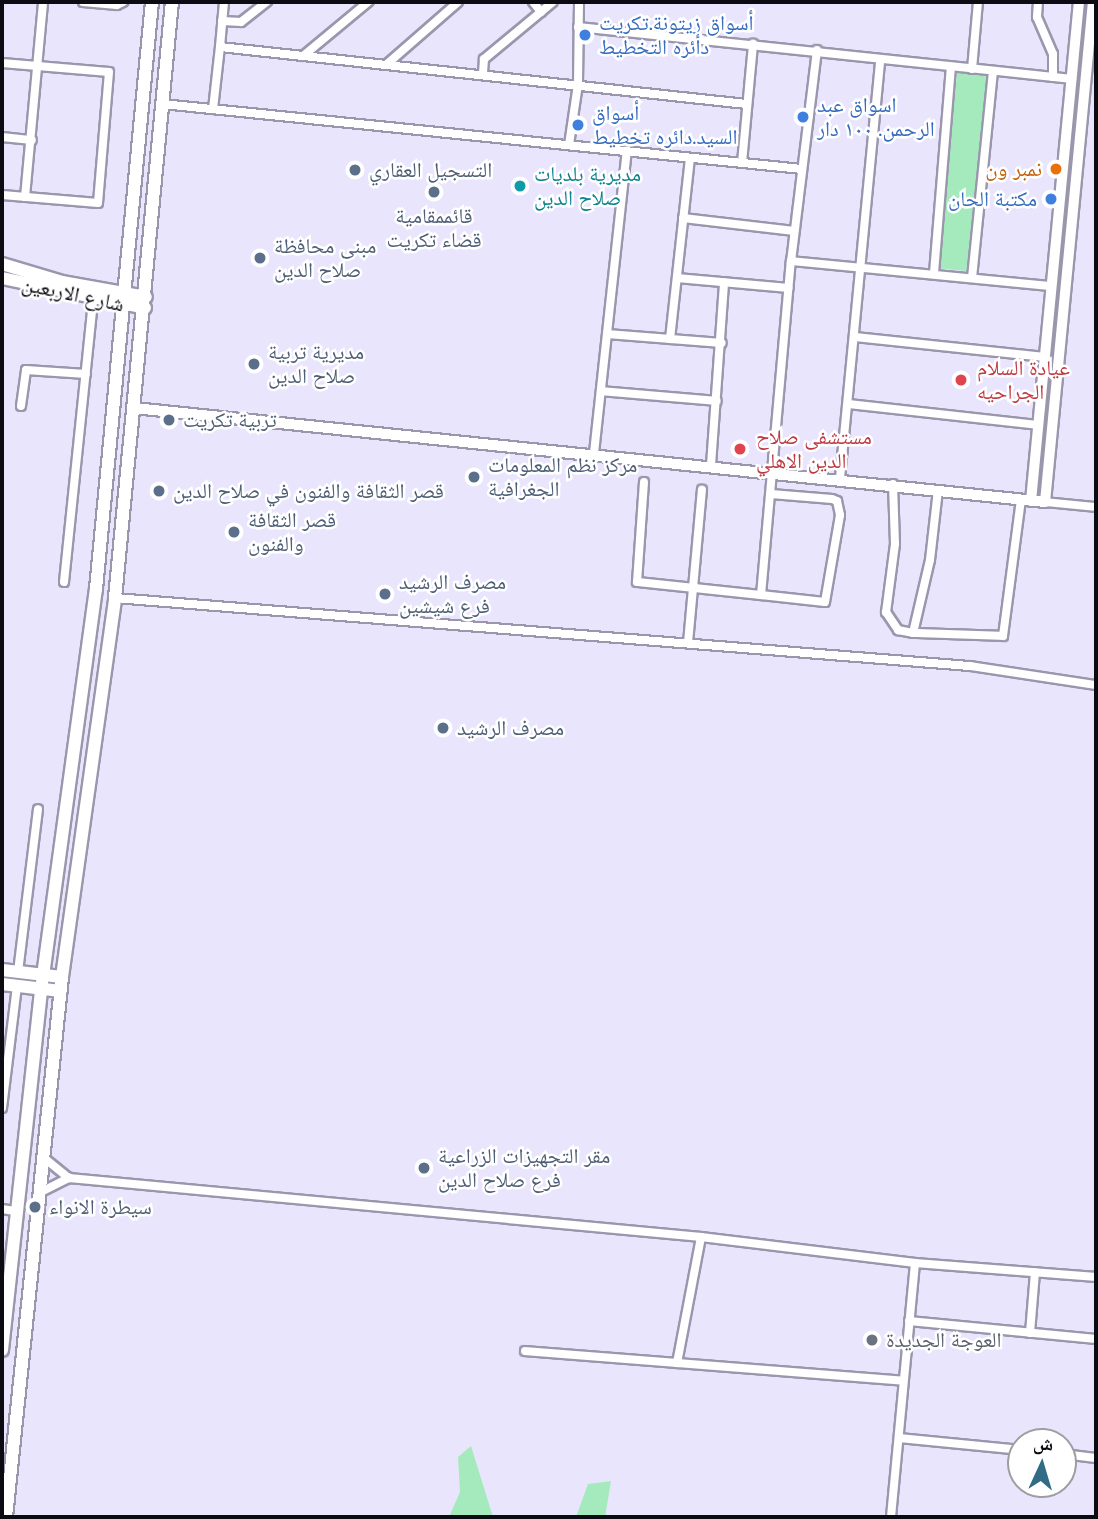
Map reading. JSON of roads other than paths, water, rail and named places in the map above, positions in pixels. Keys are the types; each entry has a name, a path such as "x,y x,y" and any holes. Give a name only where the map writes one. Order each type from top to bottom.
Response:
{"main road":[{"path":"2,1350 41,989 96,589 152,2"},
{"path":"6,1517 62,977 115,598 172,2"},
{"path":"2,264 124,301"},
{"name":"شارع الاربعين","path":"2,278 93,301 145,302"},
{"path":"2,970 62,977"},
{"path":"2,984 61,991"},
{"path":"6,1306 27,1305"}],"street":[{"path":"25,197 40,66 43,2"},
{"path":"83,2 117,5 124,2"},
{"path":"214,109 224,2"},
{"path":"222,21 241,22 267,2"},
{"path":"303,56 368,2"},
{"path":"387,64 458,2"},
{"path":"533,2 541,12"},
{"path":"483,74 484,59 553,2"},
{"path":"569,145 578,84 579,2"},
{"path":"972,69 978,2"},
{"path":"1038,2 1037,17 1053,54 1053,77"},
{"path":"893,484 895,544 886,612 898,630 913,634 1003,636 1038,425 1079,2"},
{"path":"1045,502 1093,2"},
{"path":"578,27 817,50 880,60 1072,79"},
{"path":"741,163 752,44"},
{"path":"220,47 746,104"},
{"path":"761,595 794,231 817,50"},
{"path":"840,478 863,267 880,60"},
{"path":"2,63 109,72 98,203 2,195"},
{"path":"934,273 951,67"},
{"path":"972,278 993,71"},
{"path":"162,104 802,169"},
{"path":"2,137 32,140"},
{"path":"594,453 627,151"},
{"path":"670,339 691,158"},
{"path":"1062,180 1075,182"},
{"path":"683,218 794,231"},
{"path":"791,261 1051,286"},
{"path":"677,278 789,288"},
{"path":"711,465 722,343 724,282"},
{"path":"64,582 93,301"},
{"path":"607,334 722,343"},
{"path":"855,337 1045,358"},
{"path":"21,406 26,370 86,374"},
{"path":"601,391 717,401"},
{"path":"848,404 1038,425"},
{"path":"134,408 840,478 1096,507"},
{"path":"644,482 637,582 825,602 840,515 837,501 771,494"},
{"path":"688,643 702,490"},
{"path":"913,634 930,560 938,490"},
{"path":"115,598 970,666 1096,685"},
{"path":"18,972 38,809"},
{"path":"2,1108 16,986"},
{"path":"43,1155 69,1178"},
{"path":"39,1192 69,1178 701,1237 915,1263 1096,1277"},
{"path":"2,1209 15,1211"},
{"path":"677,1363 701,1237"},
{"path":"891,1517 915,1263"},
{"path":"1031,1333 1035,1272"},
{"path":"909,1321 1096,1339"},
{"path":"525,1351 903,1381"},
{"path":"899,1438 1007,1449"},
{"path":"1077,1456 1096,1458"}],"place":[{"name":"أسواق زيتونة.تكريت دأئره التخطيط","path":"585,35"},
{"name":"اسواق عبد الرحمن. ١٠٠ دار","path":"803,117"},
{"name":"أسواق السيد.دائره تخطيط","path":"578,125"},
{"name":"نمبر ون","path":"1056,169"},
{"name":"التسجيل العقاري","path":"355,170"},
{"name":"مديرية بلديات صلاح الدين","path":"520,186"},
{"name":"قائممقامية قضاء تكريت","path":"434,192"},
{"name":"مكتبة الحان","path":"1051,199"},
{"name":"مبنى محافظة صلاح الدين","path":"260,258"},
{"name":"مديرية تربية صلاح الدين","path":"254,364"},
{"name":"عيادة السلام الجراحيه","path":"961,380"},
{"name":"تربية تكريت","path":"169,420"},
{"name":"مستشفى صلاح الدين الاهلي","path":"740,449"},
{"name":"مركز نظم المعلومات الجغرافية","path":"474,477"},
{"name":"قصر الثقافة والفنون في صلاح الدين","path":"159,491"},
{"name":"قصر الثقافة والفنون","path":"234,532"},
{"name":"مصرف الرشيد فرع شيشين","path":"385,594"},
{"name":"مصرف الرشيد","path":"443,728"},
{"name":"مقر التجهيزات الزراعية فرع صلاح الدين","path":"424,1168"},
{"name":"سيطرة الانواء","path":"35,1207"},
{"name":"العوجة الجديدة","path":"872,1340"}]}
